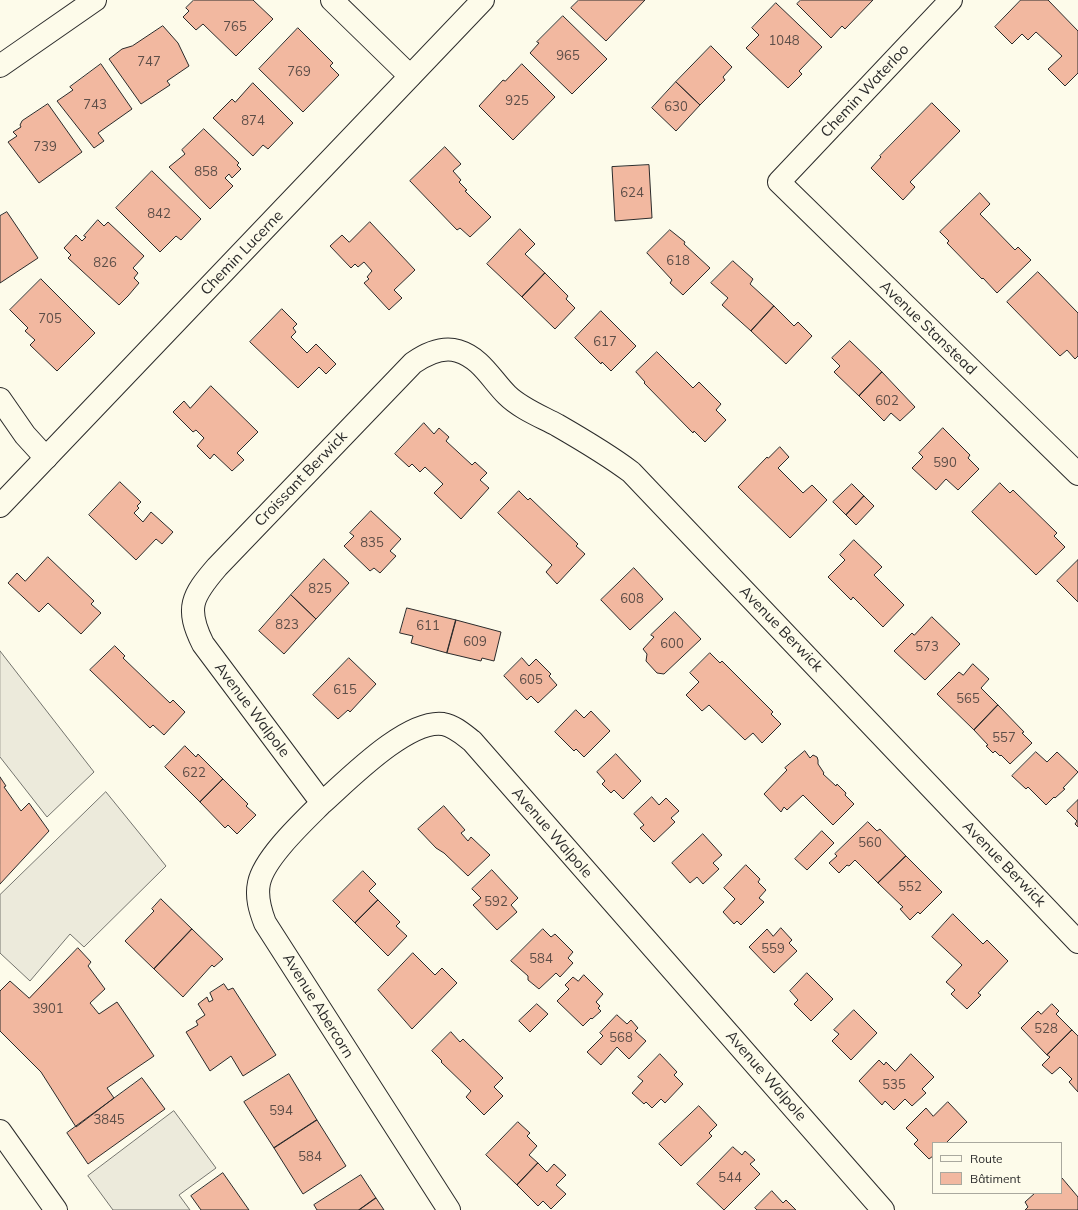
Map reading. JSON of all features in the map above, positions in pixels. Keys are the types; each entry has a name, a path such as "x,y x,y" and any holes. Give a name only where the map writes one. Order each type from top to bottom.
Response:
{"street":[{"path":"0,66 95,0"},
{"path":"332,0 410,76"},
{"name":"Chemin Lucerne","path":"0,506 483,0"},
{"name":"Chemin Waterloo","path":"779,182 951,0"},
{"name":"Avenue Stanstead","path":"779,182 1078,474"},
{"name":"Croissant Berwick","path":"203,644 194,623 193,604 197,592 217,567 413,363 423,356 434,352 457,350"},
{"name":"Avenue Berwick","path":"457,350 470,356 482,365 508,396 524,407 597,448 631,472 1078,942"},
{"path":"0,399 25,435 46,458"},
{"name":"Avenue Walpole","path":"203,644 322,803 380,753 406,734 426,725 443,724 458,730 472,741 884,1210"},
{"name":"Avenue Abercorn","path":"322,803 288,837 265,868 259,882 258,896 260,910 265,923 273,936 449,1210"},
{"path":"0,1131 56,1210"}],"shaded area":[{"path":"0,651 94,772 47,817 0,757"},
{"path":"106,792 166,866 84,947 70,934 30,981 0,953 0,895"},
{"path":"174,1111 216,1168 179,1195 190,1210 113,1210 88,1176"}],"building":[{"path":"194,0 253,0 273,19 236,56 203,24 196,30 183,17 189,11 186,8"},
{"path":"579,0 645,0 606,41 571,8"},
{"path":"801,0 873,0 845,29 842,26 831,38 797,4"},
{"path":"1021,0 1048,0 1078,31 1078,73 1065,86 1048,69 1062,56 1036,32 1028,40 1022,34 1012,44 995,27"},
{"path":"776,3 822,47 799,71 802,74 788,88 746,48 759,35 752,28"},
{"path":"563,16 607,59 572,94 530,53 539,43 537,42"},
{"path":"163,26 178,43 189,66 167,81 170,85 141,104 109,59 122,49 132,46"},
{"path":"298,28 333,63 330,66 339,75 303,112 259,69"},
{"path":"711,46 732,67 723,77 725,80 700,105 676,82"},
{"path":"101,64 132,109 98,133 104,141 94,148 57,101 73,90 70,87"},
{"path":"522,64 555,97 513,140 479,106 503,80 505,81"},
{"path":"676,82 700,105 676,131 652,108"},
{"path":"253,83 293,123 268,149 263,145 253,156 213,118 232,99 235,102"},
{"path":"932,103 960,131 910,182 915,187 903,200 871,168 881,157 880,156"},
{"path":"48,104 82,152 39,183 8,142 17,136 13,132 21,127 20,125 22,121"},
{"path":"204,129 239,163 237,165 241,169 232,178 229,174 225,178 233,186 210,209 169,167 185,154 182,150"},
{"path":"445,147 461,164 453,171 461,180 459,182 467,190 465,191 491,217 470,237 460,228 457,230 410,181"},
{"path":"649,165 652,218 615,221 612,167"},
{"path":"152,171 201,219 181,240 176,236 160,252 116,208"},
{"path":"980,193 990,204 980,214 1015,250 1018,247 1031,260 997,293 947,243 949,241 940,232"},
{"path":"7,212 38,258 0,283 0,216"},
{"path":"98,220 104,226 108,222 144,256 133,268 138,273 134,278 139,283 119,305 68,258 71,255 64,248 76,235 82,241 86,237 84,236"},
{"path":"370,222 415,270 394,290 402,298 389,310 364,283 369,279 367,277 372,271 364,262 358,267 355,264 351,268 330,246 342,235 349,242"},
{"path":"520,229 535,244 525,254 545,273 522,297 487,264"},
{"path":"670,230 685,242 684,244 710,268 683,295 670,283 672,280 647,253"},
{"path":"733,261 753,279 750,284 774,306 751,331 722,305 728,298 711,283"},
{"path":"1038,272 1078,313 1078,356 1075,359 1067,350 1060,356 1007,302"},
{"path":"545,273 568,296 566,299 575,308 555,329 522,297"},
{"path":"41,279 95,333 57,371 30,345 35,340 25,331 28,328 10,310"},
{"path":"774,306 794,326 798,322 812,336 786,364 751,331"},
{"path":"282,309 297,324 293,328 296,332 291,337 307,353 316,344 336,364 326,374 319,367 298,388 250,342"},
{"path":"601,311 636,346 611,371 602,362 601,364 575,338"},
{"path":"850,341 882,372 859,396 834,372 840,366 832,358"},
{"path":"657,352 693,388 699,382 721,404 716,410 726,420 705,442 694,431 693,433 644,383 645,382 636,372"},
{"path":"882,372 915,407 900,421 891,413 884,421 859,396"},
{"path":"211,386 258,432 237,453 244,460 232,471 214,454 210,459 197,446 204,438 196,430 193,432 173,412 184,401 190,408"},
{"path":"424,423 434,434 439,428 449,437 446,441 472,465 475,462 487,473 480,480 489,488 461,519 434,493 443,484 425,467 420,472 412,464 409,467 395,454"},
{"path":"943,428 970,455 968,458 979,469 958,490 946,479 936,490 912,468 923,457 919,453"},
{"path":"780,447 789,457 778,468 803,493 812,485 827,500 790,538 738,487 767,457 768,458"},
{"path":"120,482 141,502 137,506 139,508 134,513 143,522 151,512 173,532 162,544 156,539 136,560 89,515"},
{"path":"1000,483 1010,493 1013,490 1057,533 1054,536 1065,547 1036,575 972,512"},
{"path":"852,484 864,496 846,515 833,502"},
{"path":"519,491 528,500 530,498 578,544 576,546 585,554 557,584 546,572 552,565 498,513"},
{"path":"864,496 874,506 856,525 846,515"},
{"path":"371,511 401,539 390,551 396,556 380,573 374,568 370,571 344,546 354,536 350,533"},
{"path":"854,540 882,567 874,575 904,605 883,627 853,597 851,600 828,577 845,560 840,555"},
{"path":"48,557 94,601 91,604 101,613 81,634 48,603 39,612 8,583 17,573 25,581"},
{"path":"324,559 349,583 316,619 291,595"},
{"path":"1078,560 1078,602 1057,581"},
{"path":"634,568 663,599 630,630 601,600"},
{"path":"291,595 316,619 284,654 259,631"},
{"path":"407,608 456,620 447,653 411,643 413,636 400,633"},
{"path":"675,612 701,639 664,674 657,673 646,661 647,654 643,649 654,637 651,635"},
{"path":"932,617 960,644 925,680 894,651 912,633 914,635"},
{"path":"456,620 501,632 494,661 482,658 481,661 447,653"},
{"path":"115,646 125,656 123,658 170,703 173,700 185,712 164,735 153,725 150,728 90,670"},
{"path":"710,653 720,663 722,661 773,712 771,714 781,724 762,743 753,733 745,740 709,705 702,711 686,695 699,682 690,673"},
{"path":"349,658 376,684 350,712 348,710 338,719 313,695"},
{"path":"522,658 529,666 536,659 551,674 549,676 557,685 538,703 531,696 527,700 504,676"},
{"path":"973,664 989,679 981,688 998,705 974,730 937,694 959,672 963,675"},
{"path":"998,705 1024,732 1022,733 1032,743 1010,764 995,751 993,753 986,746 988,745 974,730"},
{"path":"576,710 584,718 591,711 610,731 584,757 576,749 574,751 555,732"},
{"path":"185,746 196,757 198,754 223,779 200,802 165,767"},
{"path":"805,751 810,758 813,755 817,757 818,764 824,773 823,774 836,786 837,784 854,804 833,825 803,795 787,810 784,807 781,812 764,794 787,770 785,768"},
{"path":"1036,752 1047,762 1057,752 1078,772 1063,788 1065,789 1046,805 1028,787 1026,789 1012,776"},
{"path":"616,754 641,781 623,799 614,790 611,793 602,784 605,781 597,772"},
{"path":"0,777 6,786 4,787 21,811 29,803 49,831 0,884"},
{"path":"223,779 248,804 246,806 256,815 237,834 228,825 225,828 200,802"},
{"path":"652,797 659,805 666,798 679,811 671,818 675,822 654,842 640,828 644,825 634,814"},
{"path":"1078,800 1078,827 1075,824 1077,821 1067,811"},
{"path":"444,806 465,830 461,833 468,841 471,837 490,855 468,876 444,853 436,848 418,829"},
{"path":"868,822 877,831 880,829 906,856 878,883 855,860 839,873 829,863 837,856 835,854"},
{"path":"822,831 834,843 807,870 795,859"},
{"path":"703,834 722,855 713,863 719,869 703,884 697,877 690,883 672,863"},
{"path":"906,856 942,892 920,914 918,912 910,920 900,909 903,907 878,883"},
{"path":"746,865 760,879 758,882 766,890 759,898 764,902 741,925 737,921 734,924 723,912 735,899 724,888"},
{"path":"492,870 518,898 511,905 517,912 497,930 473,905 481,898 472,889"},
{"path":"363,871 376,884 369,891 378,900 355,923 333,901"},
{"path":"161,899 192,929 154,969 125,941 154,911 152,909"},
{"path":"378,900 400,922 396,926 407,936 388,956 355,923"},
{"path":"953,914 983,944 987,940 1008,961 978,993 981,995 967,1009 951,994 955,990 946,982 962,965 932,937"},
{"path":"781,928 792,940 789,943 797,951 774,973 749,947 767,929 773,936"},
{"path":"192,929 223,959 214,967 212,965 183,997 154,969"},
{"path":"543,929 551,937 555,934 573,952 568,958 573,963 560,977 556,973 539,989 528,980 528,976 511,961"},
{"path":"78,948 91,962 88,966 105,989 90,1003 99,1014 117,1002 154,1056 107,1088 114,1098 76,1127 41,1072 0,1031 0,991 10,981 29,998"},
{"path":"413,953 435,975 442,968 457,983 412,1029 378,990"},
{"path":"807,973 833,999 811,1021 794,1004 798,1000 790,991"},
{"path":"584,975 603,994 596,1002 600,1006 598,1008 601,1011 583,1026 557,1001 569,989 565,985 573,977 578,981"},
{"path":"224,984 228,990 233,988 276,1055 243,1076 231,1056 210,1071 186,1032 198,1025 196,1021 205,1015 198,1004 207,997 209,1002 213,1000 210,993"},
{"path":"537,1004 548,1014 530,1032 519,1021"},
{"path":"1052,1004 1059,1011 1056,1014 1072,1030 1047,1055 1021,1028 1038,1011 1041,1014"},
{"path":"854,1010 877,1033 851,1060 832,1041 839,1034 834,1030"},
{"path":"617,1015 627,1024 631,1020 638,1028 635,1031 646,1041 629,1059 617,1047 601,1065 587,1052 603,1036 600,1033"},
{"path":"1072,1030 1078,1036 1078,1092 1069,1082 1072,1079 1060,1067 1052,1074 1042,1065 1050,1057 1047,1055"},
{"path":"451,1032 460,1042 463,1039 503,1078 494,1087 503,1096 484,1115 466,1097 471,1091 441,1062 442,1061 432,1051"},
{"path":"660,1054 677,1072 674,1075 683,1084 665,1103 661,1099 652,1108 646,1102 644,1104 632,1093 643,1081 638,1077"},
{"path":"911,1054 934,1077 922,1089 926,1093 912,1106 905,1099 894,1110 885,1101 882,1105 859,1081 879,1060 884,1065 886,1062 895,1071"},
{"path":"289,1074 317,1120 274,1148 244,1102"},
{"path":"142,1078 165,1109 88,1164 67,1133"},
{"path":"948,1102 967,1122 947,1142 932,1142 932,1157 929,1159 914,1144 918,1140 906,1128 926,1108 933,1116"},
{"path":"699,1106 717,1125 709,1133 712,1136 681,1166 659,1144"},
{"path":"317,1120 346,1166 303,1194 274,1148"},
{"path":"518,1122 530,1133 527,1136 537,1146 529,1155 538,1163 517,1185 486,1155"},
{"path":"733,1147 742,1155 745,1151 755,1160 750,1164 760,1174 724,1210 697,1184"},
{"path":"538,1163 547,1172 554,1164 566,1175 556,1185 566,1194 551,1209 543,1201 538,1206 517,1185"},
{"path":"223,1173 249,1210 201,1210 191,1196"},
{"path":"361,1175 376,1198 359,1210 317,1210 314,1205"},
{"path":"1062,1178 1078,1197 1078,1210 1025,1210 1028,1207 1025,1202 1034,1194 1062,1194"},
{"path":"772,1191 783,1203 786,1200 796,1210 757,1210 755,1208"},
{"path":"376,1198 384,1210 359,1210"}]}
